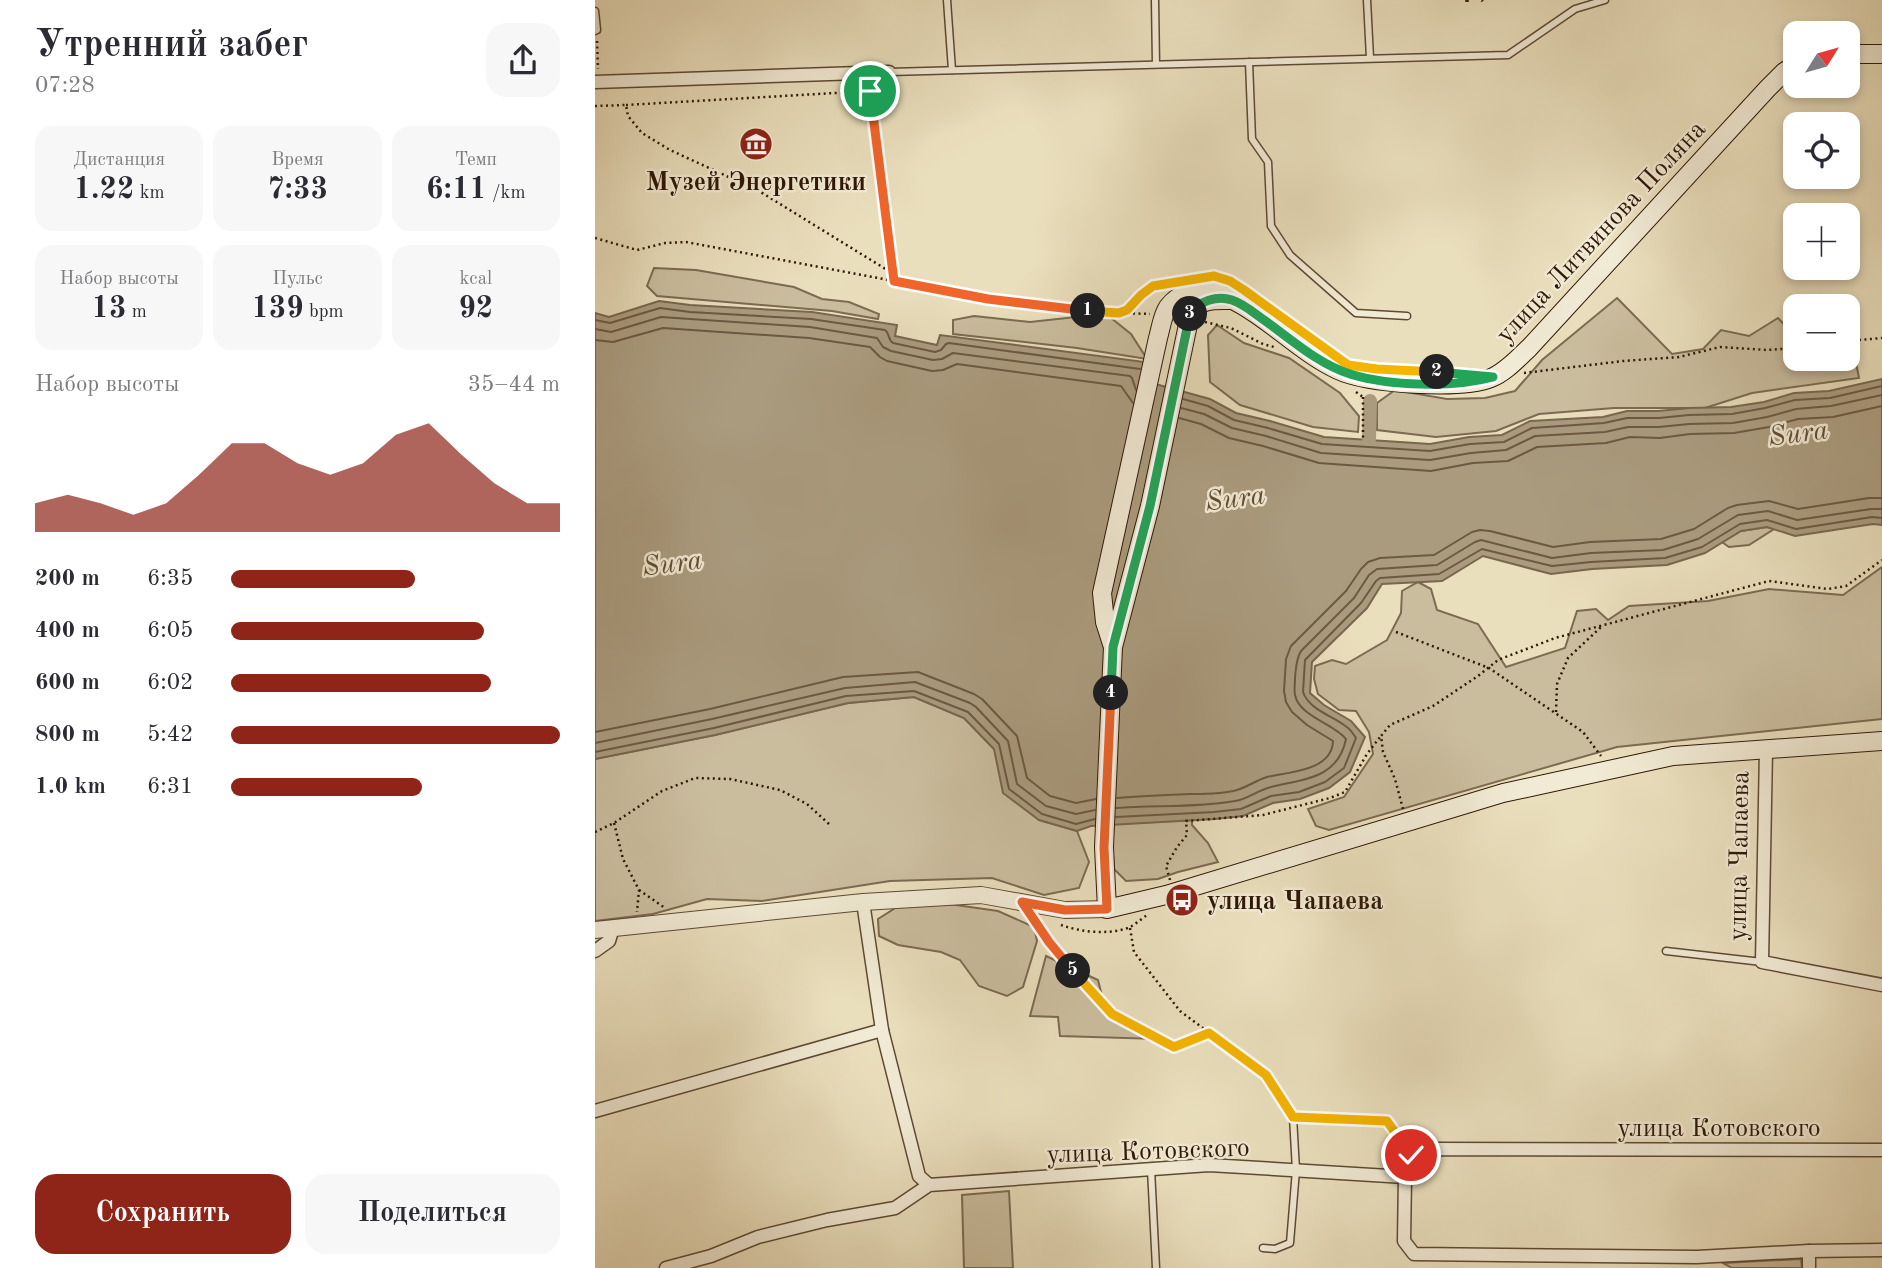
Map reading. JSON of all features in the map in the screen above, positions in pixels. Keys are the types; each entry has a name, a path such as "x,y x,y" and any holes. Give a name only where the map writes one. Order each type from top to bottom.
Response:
{"main road":[{"path":"1860,54 1882,54"},
{"name":"улица Литвинова Поляна","path":"1113,647 1105,622 1102,593 1158,338 1164,314 1169,306 1185,293 1210,291 1249,309 1338,370 1352,374 1412,383 1474,382 1493,377 1529,348 1783,73"},
{"path":"1107,909 1104,848 1113,647 1150,506 1190,315 1201,303 1231,300"},
{"name":"улица Чапаева","path":"1107,909 1166,895 1503,793 1673,756 1882,741"}],"street":[{"path":"597,81 889,72"},
{"name":"улица Чапаева","path":"1762,962 1766,750"},
{"name":"улица Чапаева","path":"595,930 863,902 981,895 1065,910 1107,909"},
{"path":"863,902 882,1030 919,1176 929,1185"},
{"path":"595,951 609,941 613,928"},
{"path":"1762,962 1882,985"},
{"path":"595,1111 882,1030"},
{"name":"улица Котовского","path":"1411,1155 1430,1149 1882,1150"},
{"path":"1411,1155 1405,1177 1404,1241 1414,1254 1697,1257 1882,1250"},
{"name":"улица Котовского","path":"666,1268 711,1256 758,1237 827,1220 895,1208 929,1185 1209,1165 1405,1177"},
{"path":"1809,1251 1809,1268"}],"lane":[{"path":"947,0 952,70"},
{"path":"1154,0 1156,64"},
{"path":"1367,0 1370,58"},
{"path":"889,72 1508,54 1575,9 1605,0"},
{"path":"595,11 596,30"},
{"path":"1249,62 1252,139 1268,163 1271,226 1290,255 1356,313 1407,316"},
{"path":"1665,951 1762,962"},
{"path":"1263,1248 1275,1249 1290,1243 1296,1170 1293,1117"},
{"path":"1151,1169 1156,1268"}],"path":[{"path":"596,30 597,81"},
{"path":"595,106 870,91 894,281"},
{"path":"626,104 628,116 642,133 759,191 893,273"},
{"path":"595,238 637,250 665,243 686,242 988,299 1119,313 1157,314"},
{"path":"1119,313 1127,310 1153,286 1176,282"},
{"path":"1860,340 1882,338"},
{"path":"1493,377 1679,357 1720,347 1783,349"},
{"path":"1363,397 1363,439"},
{"path":"1171,883 1166,866 1187,835 1186,821 1263,815 1345,792 1367,754 1390,725 1433,706 1498,660 1555,638 1769,581 1828,589 1846,586 1882,560"},
{"path":"1556,713 1557,684 1568,658 1604,625"},
{"path":"1396,632 1489,668 1583,732 1611,770"},
{"path":"1381,736 1383,752 1395,779 1405,815"},
{"path":"595,832 662,792 695,778 730,779 780,790 807,804 829,824"},
{"path":"614,823 623,859 639,890 684,921"},
{"path":"635,926 639,890"},
{"path":"1022,902 1049,942 1112,1014 1174,1047 1209,1033"},
{"path":"1130,927 1133,952 1180,1012 1266,1075 1293,1117 1387,1121 1411,1155"}],"shaded area":[{"path":"654,268 696,270 794,287 822,299 849,302 879,314 878,319 832,311 657,296 647,286"},
{"path":"1617,298 1672,354 1703,349 1721,330 1749,336 1778,318 1783,323 1783,371 1858,371 1859,378 1752,393 1705,408 1614,408 1539,414 1496,431 1436,437 1377,430 1377,403 1395,390 1447,399 1485,398 1515,391 1542,360"},
{"path":"974,316 1030,322 1076,317 1111,318 1131,334 1147,359 953,334 953,320"},
{"path":"1217,325 1244,343 1289,358 1340,393 1359,416 1358,432 1313,427 1240,405 1210,382 1208,335"},
{"path":"1767,527 1774,529 1749,545 1729,547 1722,542 1741,531"},
{"path":"1882,567 1882,719 1617,747 1329,830 1316,826 1308,809 1344,797 1373,754 1369,732 1356,711 1339,710 1318,694 1314,679 1315,666 1332,660 1346,664 1387,640 1401,613 1402,591 1418,582 1431,589 1437,610 1478,624 1506,667 1565,648 1577,611 1596,609 1608,620 1629,606 1708,601 1769,589 1843,595"},
{"path":"914,697 964,718 994,749 1039,820 1077,831 1089,862 1079,888 1044,895 992,878 890,881 762,901 707,899 653,914 595,921 595,759 715,735 848,703"},
{"path":"1192,820 1192,825 1208,843 1218,862 1158,879 1126,881 1114,869 1114,824"},
{"path":"935,902 998,911 1034,927 1037,941 1023,987 1007,996 979,986 960,960 941,952 898,945 879,936 878,919 897,907"},
{"path":"1046,956 1098,980 1103,1000 1156,1039 1060,1036 1058,1017 1030,1016"},
{"path":"1009,1191 1013,1268 964,1268 962,1195"},
{"path":"1801,1259 1802,1268 1732,1268 1723,1263"}],"water":[{"name":"Sura","path":"659,301 812,312 897,325 895,336 937,345 940,335 1152,363 1148,382 1210,399 1236,413 1324,437 1430,444 1469,437 1502,435 1530,421 1603,417 1627,411 1731,407 1764,402 1794,393 1829,391 1882,379 1882,525 1873,524 1795,536 1767,527 1741,531 1705,553 1667,565 1551,574 1483,556 1442,581 1382,584 1367,608 1312,662 1310,693 1351,721 1365,737 1350,772 1329,788 1300,799 1273,803 1243,816 1091,826 1077,831 1039,820 1003,793 994,749 964,718 914,697 848,703 715,735 595,759 595,313 609,317"}],"waterway":[{"path":"1369,439 1370,401"}],"place":[{"name":"Музей Энергетики","path":"756,144"},
{"name":"улица Чапаева","path":"1182,900"}],"route":[{"path":"870,91 894,281 988,299 1119,313 1127,310 1153,286 1214,276 1230,281 1244,290 1348,365 1493,377 1457,384 1412,383 1352,374 1338,370 1249,309 1231,300 1211,300 1195,307 1190,315 1150,506 1113,647 1104,848 1107,909 1065,910 1022,902 1049,942 1112,1014 1174,1047 1209,1033 1266,1075 1293,1117 1387,1121 1411,1155"}]}
